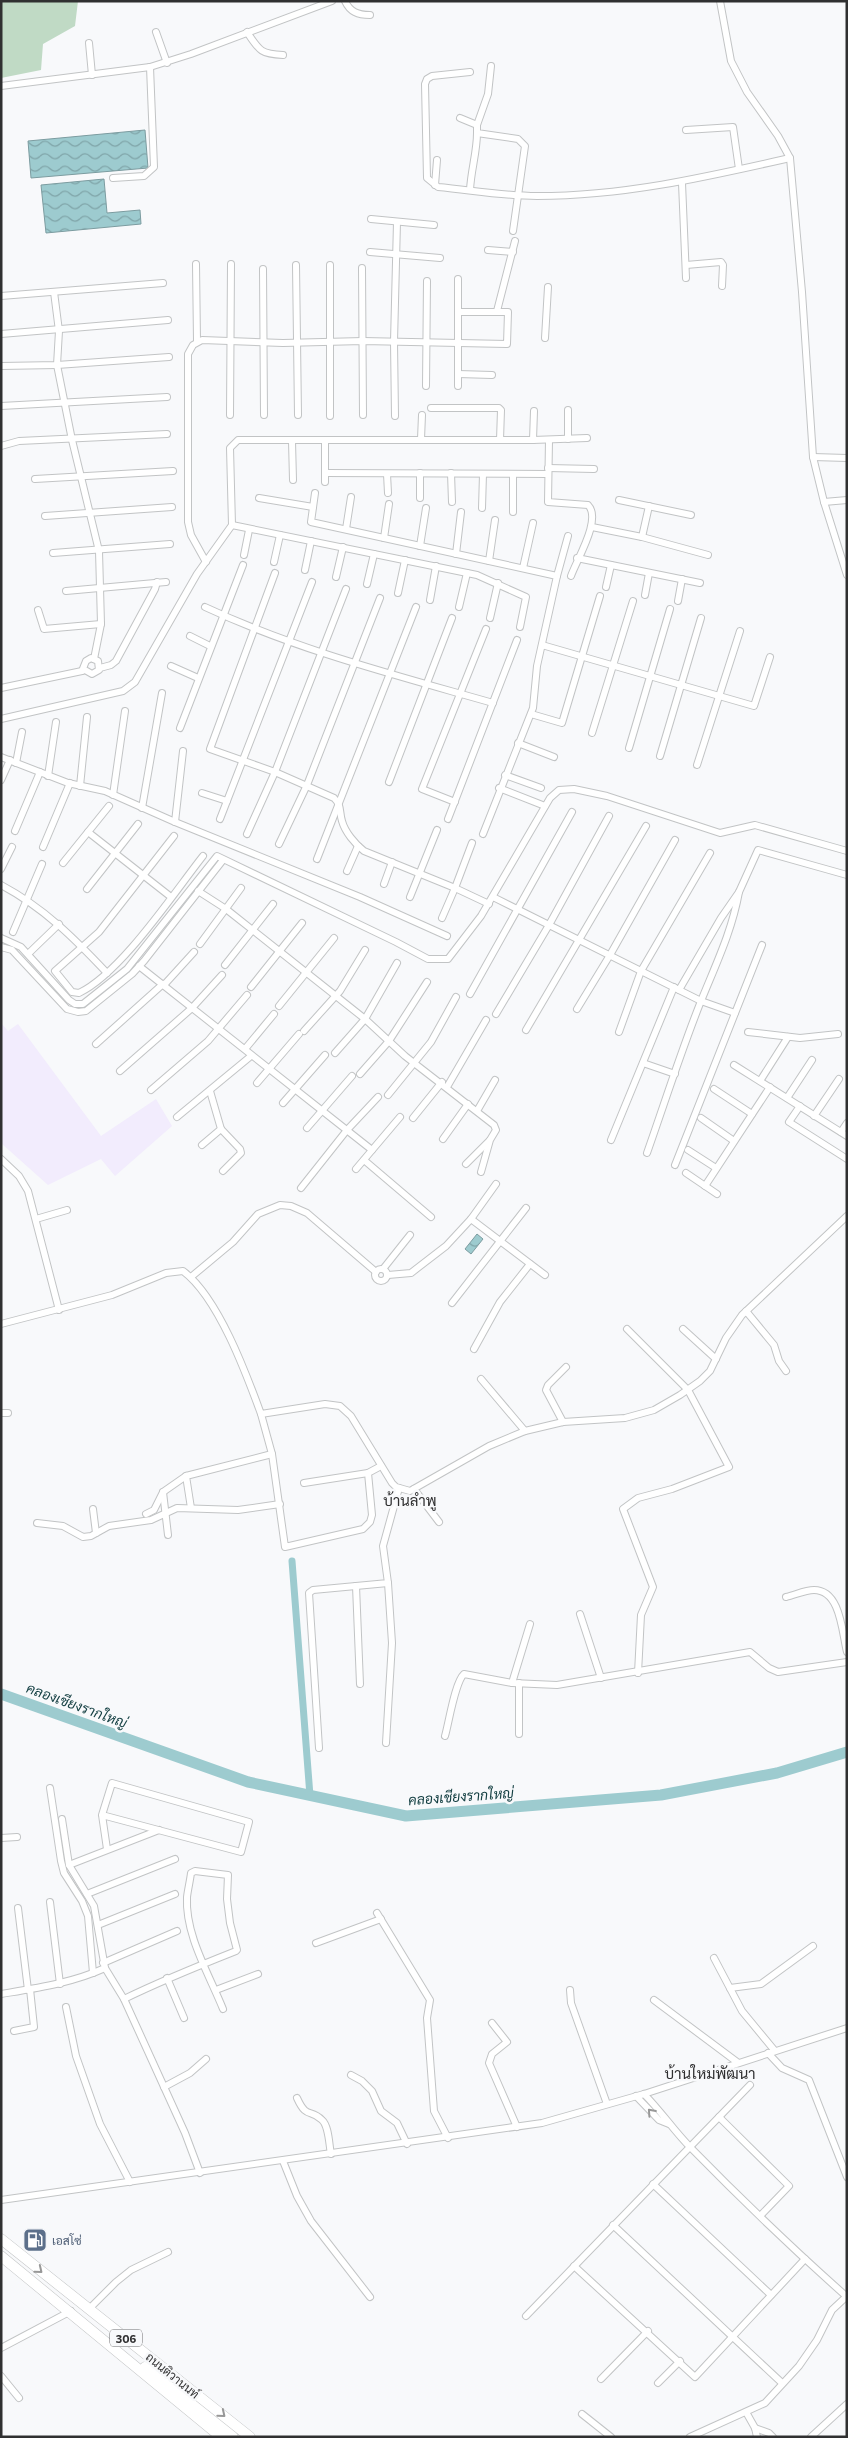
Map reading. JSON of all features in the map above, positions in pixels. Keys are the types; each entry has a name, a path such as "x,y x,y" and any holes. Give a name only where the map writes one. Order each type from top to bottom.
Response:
{"main road":[{"name":"ถนนติวานนท์","path":"1,2239 250,2437"},
{"name":"ถนนติวานนท์","path":"1,2256 71,2311 130,2363 221,2437"},
{"name":"306","path":"71,2311 168,2384 234,2437"}],"street":[{"path":"1,86 150,67 167,63 317,4 332,1"},
{"path":"345,1 347,7 355,13 370,16"},
{"path":"720,1 731,61 747,92 778,136 790,158 802,292 813,456 824,502 847,574"},
{"path":"156,32 167,63"},
{"path":"247,32 259,50 268,54 283,56"},
{"path":"89,43 92,74"},
{"path":"470,190 477,129 488,94 491,66"},
{"path":"113,178 144,176 154,167 150,67"},
{"path":"470,72 432,76 427,79 425,84 427,178 435,185 518,195 627,191 682,182 790,158"},
{"path":"460,118 477,129 518,139 524,144 513,231"},
{"path":"686,130 733,127 739,169"},
{"path":"435,185 437,160"},
{"path":"682,182 686,278"},
{"path":"371,219 434,225"},
{"path":"396,416 394,342 397,222"},
{"path":"497,311 515,240"},
{"path":"488,250 513,252"},
{"path":"370,252 440,258"},
{"path":"686,265 721,262 723,264 722,286"},
{"path":"196,264 198,341"},
{"path":"230,415 231,264"},
{"path":"330,264 330,416"},
{"path":"296,265 298,415"},
{"path":"362,268 362,416"},
{"path":"263,270 264,415"},
{"path":"458,279 458,386"},
{"path":"426,386 427,281"},
{"path":"1,296 163,283"},
{"path":"545,338 548,287"},
{"path":"54,292 59,331 57,365 72,440 99,550 101,624 94,658"},
{"path":"206,562 190,535 188,522 188,354 193,344 198,341 231,340 297,343 363,341 507,344 509,314 506,311 458,312"},
{"path":"1,334 59,331 168,320"},
{"path":"1,366 57,365 169,357"},
{"path":"458,374 492,374"},
{"path":"1,406 167,397"},
{"path":"431,408 499,408 501,410 500,440"},
{"path":"568,410 568,439"},
{"path":"533,440 534,411"},
{"path":"421,439 422,415"},
{"path":"1,446 19,441 72,440 167,434"},
{"path":"1,719 129,688 135,682 206,562 232,525 230,448 238,440 549,440 587,438"},
{"path":"549,440 548,502 588,505 592,510 592,527 577,558 571,576"},
{"path":"292,441 293,480"},
{"path":"325,441 325,482"},
{"path":"813,456 847,458"},
{"path":"325,473 513,474 594,469"},
{"path":"34,479 173,471"},
{"path":"420,473 420,498"},
{"path":"451,473 452,502"},
{"path":"387,474 388,493"},
{"path":"482,508 483,474"},
{"path":"513,474 513,512"},
{"path":"315,493 311,522 558,576"},
{"path":"346,529 351,497"},
{"path":"259,498 313,507"},
{"path":"619,500 691,515"},
{"path":"824,502 847,500"},
{"path":"384,538 389,504"},
{"path":"642,537 649,506"},
{"path":"45,516 172,507"},
{"path":"420,546 426,508"},
{"path":"456,554 461,512"},
{"path":"490,561 495,520"},
{"path":"523,568 533,523"},
{"path":"232,525 249,530 436,566 498,583 526,598 520,627"},
{"path":"592,527 642,537 708,555"},
{"path":"244,555 249,530"},
{"path":"274,562 280,536"},
{"path":"483,834 499,788 531,714 542,645 568,536"},
{"path":"305,570 311,541"},
{"path":"53,553 170,544"},
{"path":"336,577 343,547"},
{"path":"367,584 374,554"},
{"path":"577,558 700,583"},
{"path":"398,592 405,560"},
{"path":"180,728 210,646 243,565"},
{"path":"606,587 611,565"},
{"path":"430,600 436,566"},
{"path":"276,573 210,749 275,772 334,798 340,804 342,822 358,846 364,851 419,872 489,904"},
{"path":"459,607 467,573"},
{"path":"646,594 649,573"},
{"path":"678,602 682,579"},
{"path":"1,688 85,670 89,674 95,674 100,668 111,665 116,661 157,582"},
{"path":"66,591 166,582"},
{"path":"220,819 312,582"},
{"path":"490,618 498,583"},
{"path":"247,834 275,772 346,589"},
{"path":"531,714 562,723 600,596"},
{"path":"279,844 306,785 380,598"},
{"path":"592,733 633,600"},
{"path":"317,859 416,606"},
{"path":"205,607 255,630 320,654 493,703"},
{"path":"629,748 670,609"},
{"path":"38,610 44,628 101,624"},
{"path":"389,782 452,618"},
{"path":"660,756 701,618"},
{"path":"455,802 422,789 486,629"},
{"path":"697,765 740,631"},
{"path":"190,636 210,646"},
{"path":"448,819 517,640"},
{"path":"542,645 754,706 770,657"},
{"path":"94,658 100,663 100,668"},
{"path":"82,671 86,661 94,658"},
{"path":"170,666 198,678"},
{"path":"142,808 162,693"},
{"path":"113,795 126,710"},
{"path":"80,786 87,718"},
{"path":"48,776 56,722"},
{"path":"1,780 13,761 22,732"},
{"path":"518,742 554,756"},
{"path":"175,822 183,751"},
{"path":"1,757 48,776 113,795 360,897 447,936"},
{"path":"15,831 40,772"},
{"path":"505,775 540,788"},
{"path":"43,846 70,783"},
{"path":"499,788 545,806"},
{"path":"1,938 16,944 28,954 69,1000 75,1004 84,1004 126,968 217,856 370,929 428,959 444,960 452,956 494,897 545,806 559,790 574,789 607,796 720,833 756,825 847,851"},
{"path":"202,793 227,801"},
{"path":"64,863 109,806"},
{"path":"470,994 572,812"},
{"path":"496,1014 549,925 609,816"},
{"path":"88,889 138,824"},
{"path":"526,1030 646,826"},
{"path":"410,897 437,830"},
{"path":"88,832 171,897"},
{"path":"174,836 99,932 55,971 72,992 78,994 84,991 107,973 129,949 203,856"},
{"path":"577,1009 610,956 675,840"},
{"path":"442,918 472,843"},
{"path":"348,871 358,846"},
{"path":"1,869 12,847"},
{"path":"611,1140 642,1063 676,989 739,892 758,850 847,875"},
{"path":"619,1032 641,971 710,853"},
{"path":"1,947 12,950 62,1004 73,1011 91,1009 139,966 223,860"},
{"path":"384,884 392,862"},
{"path":"13,932 42,864"},
{"path":"1,885 27,899 59,924 107,973"},
{"path":"200,944 241,888"},
{"path":"198,891 226,909 306,972 365,1019 388,1042 416,1062 496,1127 490,1140 481,1172"},
{"path":"647,1153 701,1001 722,953 734,919 739,892"},
{"path":"494,897 676,989 701,1001 735,1013"},
{"path":"225,965 253,932 273,904"},
{"path":"251,988 278,951 302,923"},
{"path":"28,954 59,924"},
{"path":"280,1006 334,938"},
{"path":"675,1164 762,945"},
{"path":"257,1083 334,995 340,991 366,950"},
{"path":"96,1044 164,984 194,952"},
{"path":"335,1053 365,1019 397,963"},
{"path":"139,966 372,1150"},
{"path":"120,1071 192,1008 222,975"},
{"path":"360,1074 388,1042 427,982"},
{"path":"151,1090 208,1041 247,994"},
{"path":"388,1095 416,1062 456,997"},
{"path":"245,1049 274,1014"},
{"path":"413,1118 444,1085 486,1020"},
{"path":"748,1032 788,1037 838,1034"},
{"path":"760,1081 788,1037"},
{"path":"283,1103 324,1055"},
{"path":"177,1117 251,1056"},
{"path":"787,1098 812,1060"},
{"path":"642,1063 675,1074"},
{"path":"734,1065 844,1134 847,1123"},
{"path":"307,1128 352,1076"},
{"path":"814,1116 839,1079"},
{"path":"477,1111 495,1080"},
{"path":"705,1186 770,1087"},
{"path":"714,1089 752,1114"},
{"path":"210,1091 221,1129 240,1149 241,1153 223,1171"},
{"path":"301,1188 347,1130 378,1096"},
{"path":"443,1139 468,1104"},
{"path":"800,1106 789,1122 847,1159"},
{"path":"356,1169 400,1117"},
{"path":"701,1118 734,1141"},
{"path":"202,1145 221,1129"},
{"path":"466,1164 490,1140"},
{"path":"688,1150 716,1168"},
{"path":"1,1159 24,1184 36,1219 58,1310"},
{"path":"364,1160 431,1217"},
{"path":"686,1173 716,1194"},
{"path":"191,1277 233,1242 258,1214 280,1205 291,1206 307,1214 376,1272 403,1275 418,1269 446,1246 471,1219 496,1184"},
{"path":"452,1303 526,1208"},
{"path":"36,1219 68,1210"},
{"path":"261,1414 325,1404 340,1406 351,1416 392,1483 399,1488 410,1491 487,1447 525,1431 563,1422 625,1418 654,1410 688,1390 710,1370 728,1333 746,1311 847,1216"},
{"path":"471,1219 545,1275"},
{"path":"376,1272 376,1278 379,1281 385,1280 385,1272 410,1235"},
{"path":"474,1349 500,1302 530,1264"},
{"path":"1,1324 112,1295 176,1271 182,1271 191,1277 228,1333 261,1414 272,1454 285,1547 363,1529 370,1522 372,1515 368,1473"},
{"path":"746,1311 774,1345 779,1361 786,1371"},
{"path":"627,1329 688,1390 729,1467 672,1489 638,1498 623,1510 652,1587 641,1615 638,1673"},
{"path":"682,1329 716,1359"},
{"path":"563,1422 546,1390 548,1385 566,1367"},
{"path":"481,1379 525,1431"},
{"path":"146,1514 154,1510 163,1492 186,1476 272,1454"},
{"path":"304,1483 368,1473 381,1466"},
{"path":"186,1476 191,1508"},
{"path":"386,1743 392,1643 388,1583 383,1546 399,1488"},
{"path":"414,1489 438,1522"},
{"path":"163,1492 164,1514 168,1535"},
{"path":"38,1523 63,1526 83,1537 109,1526 151,1520 177,1508 238,1510 280,1504"},
{"path":"93,1509 96,1533"},
{"path":"319,1748 309,1593 313,1590 388,1583"},
{"path":"356,1586 360,1684"},
{"path":"786,1596 814,1590 826,1593 833,1601 838,1614 847,1652"},
{"path":"580,1614 601,1678"},
{"path":"518,1734 515,1683 530,1624"},
{"path":"446,1736 462,1675 515,1683 557,1685 638,1673 750,1652 769,1668 778,1672 847,1662"},
{"path":"102,1815 241,1852 249,1822 112,1784 102,1815 107,1849"},
{"path":"50,1788 64,1873 82,1901 88,1916 93,1973"},
{"path":"62,1819 69,1865 94,1906 104,1965 124,1999 185,2133 200,2173"},
{"path":"69,1865 159,1830"},
{"path":"1,1838 17,1836"},
{"path":"87,1894 175,1858"},
{"path":"124,1999 167,1978 204,1963 236,1951 238,1948 230,1923 227,1900 228,1875 195,1871 192,1874 187,1898 191,1930 204,1963 216,1990 223,2009"},
{"path":"98,1925 175,1894"},
{"path":"50,1902 60,1984"},
{"path":"14,2030 34,2027 18,1908"},
{"path":"316,1943 379,1916 430,2000 427,2018 434,2111 448,2138"},
{"path":"1,1994 60,1984 93,1973 104,1965 177,1931"},
{"path":"730,1988 761,1984 813,1946"},
{"path":"714,1958 742,2011 782,2068 809,2080 847,2177"},
{"path":"216,1990 258,1974"},
{"path":"167,1978 184,2018"},
{"path":"570,1990 571,2003 608,2104"},
{"path":"654,2000 737,2062"},
{"path":"66,2007 76,2056 100,2124 130,2182"},
{"path":"492,2023 507,2042 492,2054 489,2063 517,2127"},
{"path":"1,2200 406,2144 542,2123 644,2094 737,2062 847,2028"},
{"path":"164,2087 190,2073 206,2060"},
{"path":"351,2075 362,2081 372,2091 381,2111 397,2122 406,2144"},
{"path":"526,2316 750,2084"},
{"path":"644,2094 664,2114 669,2124 690,2147 805,2259 847,2296 832,2310 817,2340 799,2366 765,2403 690,2437"},
{"path":"636,2096 659,2120 669,2124"},
{"path":"297,2098 304,2112 318,2117 324,2122 331,2154"},
{"path":"719,2117 789,2186 761,2215"},
{"path":"283,2161 297,2196 311,2221 370,2297"},
{"path":"653,2184 771,2295"},
{"path":"613,2224 731,2338 782,2383"},
{"path":"89,2310 116,2282 131,2270 168,2252"},
{"path":"574,2266 648,2331 695,2377 805,2259"},
{"path":"1,2348 71,2311"},
{"path":"600,2379 648,2331"},
{"path":"658,2383 680,2362"},
{"path":"1,2376 19,2398"},
{"path":"811,2437 847,2404"},
{"path":"746,2412 755,2428 756,2437"},
{"path":"582,2414 611,2437"},
{"path":"755,2428 769,2433 773,2437"}],"shaded area":[{"path":"1,1023 8,1031 18,1024 101,1136 156,1099 172,1126 115,1176 101,1159 48,1185 1,1143"}],"green space":[{"path":"1,1 78,1 75,26 43,44 41,70 1,78"}],"water":[{"path":"145,130 148,168 31,178 28,141"},
{"path":"104,179 107,213 140,210 141,224 46,233 41,185"},
{"path":"477,1234 483,1239 471,1254 465,1249"}],"waterway":[{"path":"292,1561 310,1796"},
{"name":"คลองเชียงรากใหญ่","path":"1,1694 248,1782 406,1816 661,1795 777,1773 847,1752"}],"place":[{"name":"เอสโซ่","path":"35,2240"}],"district":[{"name":"บ้านลำพู","path":"410,1500"},
{"name":"บ้านใหม่พัฒนา","path":"710,2073"}]}
